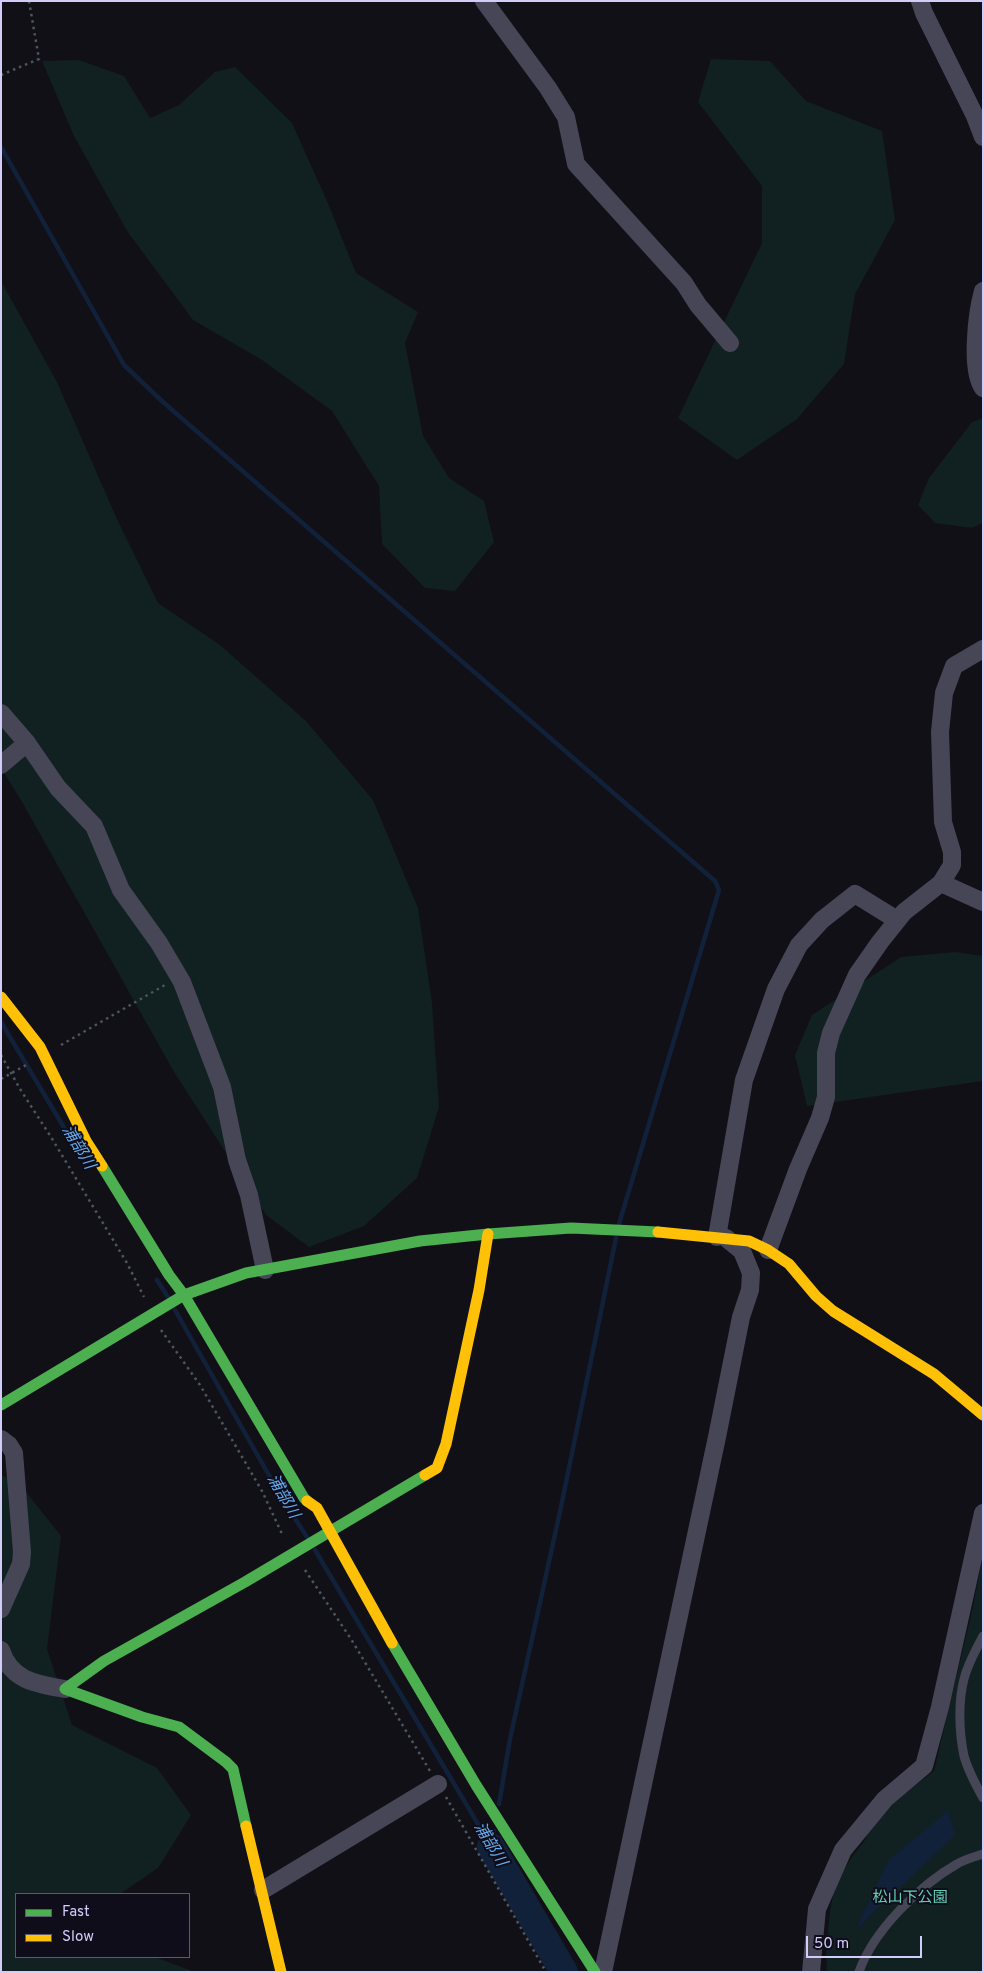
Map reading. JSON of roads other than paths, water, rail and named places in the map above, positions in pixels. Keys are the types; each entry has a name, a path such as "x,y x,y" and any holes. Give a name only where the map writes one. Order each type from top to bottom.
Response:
{"street":[{"path":"484,1 548,88 566,117 576,164 684,283 698,305 730,343"},
{"path":"920,1 924,13 976,116 983,136"},
{"path":"983,291 975,362 978,382 983,388"},
{"path":"768,1250 798,1169 820,1118 826,1097 826,1053 831,1033 857,975 897,920 904,912 941,883 952,865 952,852 942,822 940,732 944,693 954,666 983,649"},
{"path":"1,713 27,743 58,788 94,826 121,890 159,942 179,977 222,1087 237,1160 249,1195 265,1270"},
{"path":"1,765 27,743"},
{"path":"941,883 983,902"},
{"path":"722,1237 744,1080 776,989 799,945 822,920 855,894 897,920"},
{"path":"1,997 40,1047 86,1141 169,1275 184,1295 304,1498 318,1508 329,1532 378,1621 476,1786 596,1972"},
{"path":"1,1405 184,1295 246,1273 420,1241 571,1228 722,1237 749,1242 768,1250 789,1264 816,1296 833,1311 934,1374 983,1415"},
{"path":"65,1689 104,1661 294,1554 437,1468 446,1444 479,1290 488,1234"},
{"path":"602,1972 614,1924 741,1316 750,1290 751,1273 742,1252 722,1237"},
{"path":"1,1439 9,1445 14,1453 22,1552 21,1564 1,1609"},
{"path":"811,1972 817,1909 843,1850 885,1799 924,1766 940,1707 983,1514"},
{"path":"1,1650 7,1666 22,1677 42,1685 65,1689 142,1717 179,1727 233,1769 282,1972"},
{"path":"263,1890 438,1784"}],"lane":[{"path":"983,1636 971,1660 961,1696 962,1736 965,1757 971,1775 983,1798"},
{"path":"859,1972 885,1926 920,1890 958,1863 983,1854"}],"water":[{"path":"948,1811 955,1835 856,1929 889,1860"}],"waterway":[{"path":"1,147 124,365 163,402 715,881 719,890 619,1224"},
{"name":"浦部川","path":"1,1022 75,1146"},
{"path":"499,1804 510,1739 561,1507 616,1238"},
{"name":"浦部川","path":"157,1280 168,1297"},
{"name":"浦部川","path":"175,1310 283,1500 307,1537"},
{"name":"浦部川","path":"315,1550 491,1846"},
{"path":"491,1847 494,1831"},
{"name":"浦部川","path":"491,1847 564,1972"}],"park label":[{"name":"松山下公園","path":"910,1899"}]}
